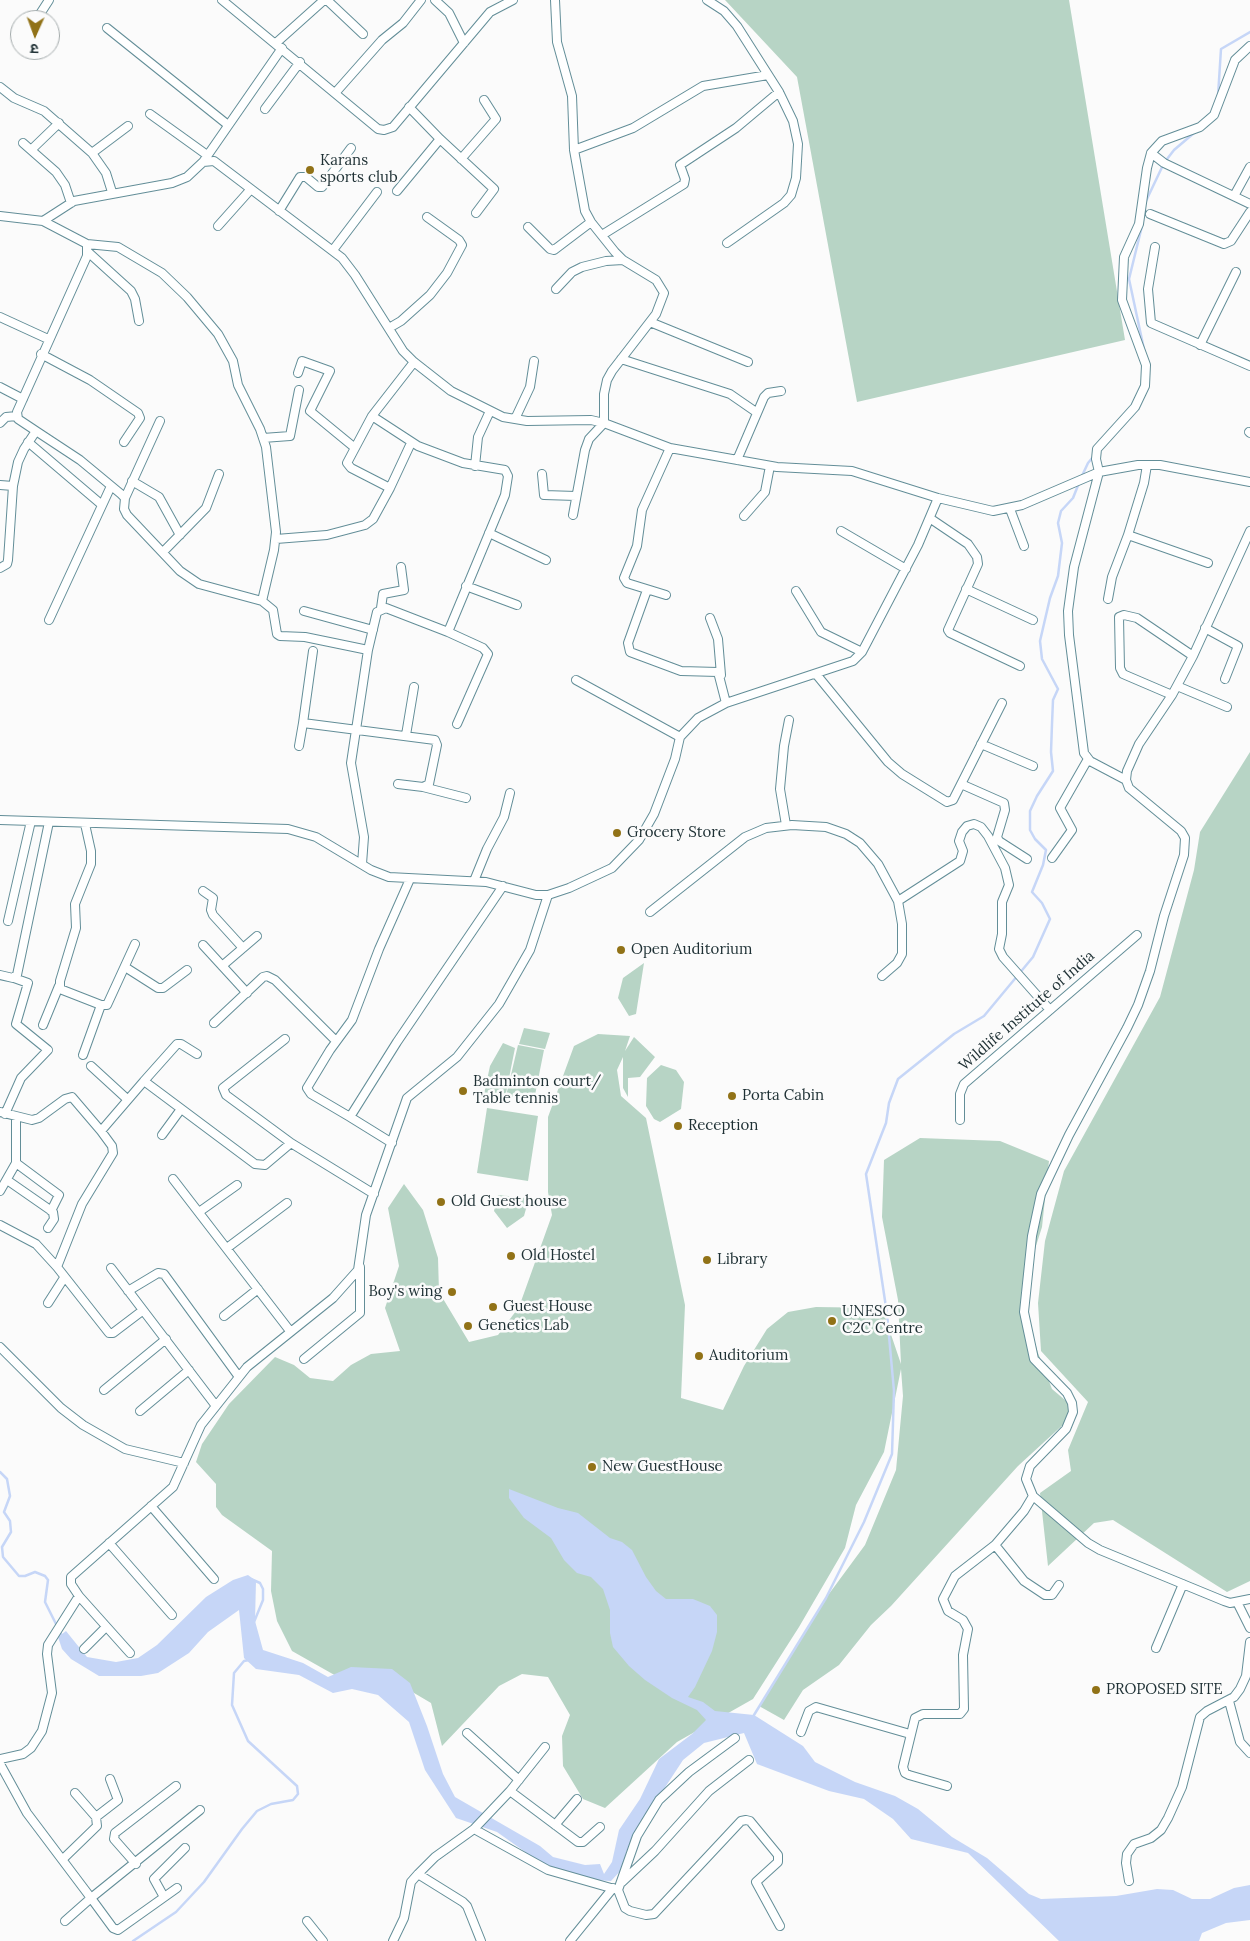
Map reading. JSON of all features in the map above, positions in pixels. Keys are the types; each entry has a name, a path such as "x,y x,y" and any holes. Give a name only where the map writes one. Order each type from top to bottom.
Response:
{"street":[{"path":"222,0 300,62 378,129 393,127 494,9 513,0"},
{"path":"0,217 34,222 43,221 70,203 112,192 180,180 205,158 279,46 326,0 363,34"},
{"path":"336,92 382,40 403,23 421,0"},
{"path":"435,0 449,13 464,43"},
{"path":"555,0 557,42 573,103 574,150 582,195 591,222 623,260 662,286 663,299 650,322 612,371 605,388 604,423 589,439 583,459 573,515"},
{"path":"706,0 724,11 737,26 779,92 796,132 798,154 794,189 784,203 727,243"},
{"path":"107,28 228,125"},
{"path":"1126,780 1088,759 1084,750 1069,635 1068,611 1074,567 1099,472 1096,459 1097,449 1135,407 1145,386 1146,365 1122,300 1121,286 1124,257 1140,224 1146,168 1151,154 1162,141 1200,126 1214,115 1235,60 1250,46"},
{"path":"265,109 300,62"},
{"path":"574,150 632,128 703,86 768,75"},
{"path":"0,87 14,98 44,111 92,152 106,173 112,192"},
{"path":"602,235 684,184 685,179 680,165 736,128 779,92"},
{"path":"461,159 496,118 484,100"},
{"path":"409,107 440,140 494,189 476,213"},
{"path":"150,114 205,158 220,164 279,211 333,250 355,275 403,351 451,391 490,411 515,419 580,420 604,423 670,448 770,466 852,471 938,498 993,511 1010,509 1099,472 1147,465 1160,465 1250,482"},
{"path":"31,150 59,123"},
{"path":"92,152 128,126"},
{"path":"397,190 440,140"},
{"path":"23,143 56,172 64,185 70,203"},
{"path":"279,211 300,177 306,177 318,187 322,187 351,148"},
{"path":"1151,154 1164,163 1250,204"},
{"path":"1234,196 1250,168"},
{"path":"218,226 251,189"},
{"path":"333,250 377,192"},
{"path":"1150,214 1224,244 1231,241 1250,212"},
{"path":"389,328 401,321 430,295 447,273 462,245 459,240 427,217"},
{"path":"43,221 87,244 122,248 162,273 187,297 221,339 233,361 238,385 263,438 269,468 276,539 262,601"},
{"path":"528,227 554,250 591,222"},
{"path":"16,416 41,354 88,252 87,244"},
{"path":"1155,247 1148,289 1150,321 1250,366"},
{"path":"88,252 131,291 135,298 139,321"},
{"path":"556,289 572,272 582,267 606,261 623,260"},
{"path":"1200,345 1236,272"},
{"path":"0,317 48,339"},
{"path":"650,322 748,362"},
{"path":"41,354 90,380 138,413 140,418 124,442"},
{"path":"621,359 730,394 756,412"},
{"path":"515,419 530,387 534,361"},
{"path":"298,373 302,362 330,371 310,411 355,448"},
{"path":"390,488 348,466 347,463 372,416 414,362"},
{"path":"0,387 23,399"},
{"path":"263,438 290,436 298,390"},
{"path":"737,460 756,412 766,394 781,391"},
{"path":"475,466 478,438 490,411"},
{"path":"0,423 6,417 16,416"},
{"path":"16,416 80,460 125,498"},
{"path":"372,416 412,443 475,466 505,470 507,472 505,495 448,632"},
{"path":"160,421 125,498 125,513 180,571 198,584 262,601 273,610 277,634 280,636 305,637 368,650"},
{"path":"0,568 7,564 8,560 13,486 20,457 36,431"},
{"path":"28,442 102,505"},
{"path":"276,539 327,535 365,525 374,519 412,443"},
{"path":"666,596 627,583 624,578 637,546 642,510 670,448"},
{"path":"1108,599 1112,577 1128,535 1147,465"},
{"path":"744,516 765,492 770,466"},
{"path":"163,552 206,508 219,474"},
{"path":"542,474 544,495 576,496"},
{"path":"132,481 159,497 180,535"},
{"path":"0,486 13,486"},
{"path":"49,620 111,486"},
{"path":"0,820 288,830 316,837 378,874 410,879 474,881 503,886 536,895 548,894 598,876 612,868 639,840 654,814 675,759 680,737 698,718 726,703 853,661 862,652 931,520 938,498"},
{"path":"1010,509 1024,546"},
{"path":"931,520 968,544 977,557 978,564 948,624 950,633 1020,666"},
{"path":"841,531 906,569"},
{"path":"1250,531 1193,656 1172,695 1139,744 1127,771 1126,780 1129,788 1181,831 1185,838 1184,855 1164,916 1150,971 1138,1005 1069,1135 1037,1208 1024,1290 1024,1312 1034,1358 1067,1393 1072,1403 1073,1412 1066,1429 1030,1466 1026,1479 1033,1496 1093,1547 1224,1601 1237,1602 1250,1599"},
{"path":"489,533 546,560"},
{"path":"1128,535 1208,562"},
{"path":"362,864 364,837 352,763 368,650 377,612 381,608 383,594 404,590 401,567"},
{"path":"466,586 517,605"},
{"path":"966,589 1033,620"},
{"path":"647,590 628,643 630,652 681,671 715,671 721,675"},
{"path":"796,591 821,632 862,652"},
{"path":"381,608 448,632 483,648 488,654 457,724"},
{"path":"304,611 373,630"},
{"path":"1172,695 1123,674 1120,668 1119,617 1124,615 1136,618 1193,656"},
{"path":"710,618 718,639 726,703"},
{"path":"1205,628 1238,646 1224,679"},
{"path":"299,746 313,651"},
{"path":"816,674 888,762 902,774 947,802 953,800 1002,703"},
{"path":"576,680 680,737"},
{"path":"1177,686 1227,707"},
{"path":"406,735 414,687"},
{"path":"786,826 780,790 789,720"},
{"path":"303,723 435,740 437,742 429,784 423,787"},
{"path":"982,744 1033,766"},
{"path":"1052,858 1072,830 1071,825 1060,811 1061,805 1088,759"},
{"path":"398,784 423,787 466,798"},
{"path":"961,784 1004,803 1005,810 997,837 999,841 1027,859"},
{"path":"474,881 487,849 504,817 510,793"},
{"path":"8,921 31,821"},
{"path":"14,978 17,975 49,822"},
{"path":"43,1025 60,986 76,928 74,904 91,864 85,824"},
{"path":"650,912 745,837 766,828 810,824 826,827 846,834 860,843 878,864 898,901 902,924 902,954 897,963 882,976"},
{"path":"898,901 960,861 963,851 959,841 967,826 974,824 981,827 1005,868 1009,885 1002,910 1002,934 999,949 1002,957 1050,1010"},
{"path":"392,1143 311,1094 307,1088 336,1041 352,1020 379,949 410,879"},
{"path":"350,1117 396,1042 503,886"},
{"path":"203,891 213,898 211,910 213,915 243,948"},
{"path":"304,1359 360,1313 360,1262 365,1223 407,1098 457,1057 504,996 530,950 548,894"},
{"name":"Wildlife Institute of India","path":"960,1120 960,1094 964,1084 1137,935"},
{"path":"222,966 257,936"},
{"path":"60,986 64,991 101,1005 109,1003 135,944"},
{"path":"203,945 247,993"},
{"path":"125,967 158,988 164,988 186,970"},
{"path":"0,975 28,983 16,1024 48,1050 21,1078 3,1113 16,1117 36,1119 65,1099 72,1097 101,1131 112,1146 114,1153 82,1204 57,1267"},
{"path":"214,1023 263,977 271,978 336,1041"},
{"path":"84,1055 101,1005"},
{"path":"285,1038 223,1088 226,1095 291,1143 374,1194"},
{"path":"101,1131 177,1044 181,1044 197,1054"},
{"path":"91,1066 127,1099"},
{"path":"144,1081 260,1166 265,1165 291,1143"},
{"path":"162,1135 182,1108"},
{"path":"0,1191 16,1163 16,1117"},
{"path":"16,1163 59,1195 51,1211"},
{"path":"172,1179 290,1332"},
{"path":"8,1180 51,1211 54,1217 48,1228"},
{"path":"199,1212 237,1185"},
{"path":"227,1248 287,1203"},
{"path":"0,1225 36,1244 57,1267 109,1334 142,1311"},
{"path":"130,1654 79,1596 71,1584 70,1577 173,1487 197,1431 239,1377 290,1332 334,1298 353,1277 360,1262"},
{"path":"111,1268 216,1406"},
{"path":"128,1291 158,1273 164,1274 239,1377"},
{"path":"48,1303 64,1278"},
{"path":"224,1316 258,1289"},
{"path":"104,1390 166,1339"},
{"path":"0,1347 61,1408 83,1425 125,1449 184,1463"},
{"path":"140,1410 189,1370"},
{"path":"947,1786 904,1773 903,1767 915,1718 918,1716 960,1714 964,1709 963,1655 968,1629 964,1620 948,1611 944,1599 955,1576 995,1545 1024,1511 1033,1496"},
{"path":"151,1506 214,1579"},
{"path":"109,1543 172,1615"},
{"path":"995,1545 1024,1582 1045,1596 1052,1595 1058,1585"},
{"path":"1156,1648 1183,1584"},
{"path":"0,1759 23,1754 31,1748 42,1731 52,1693 47,1654 52,1637 79,1596"},
{"path":"1237,1602 1250,1628"},
{"path":"84,1649 106,1627"},
{"path":"1129,1881 1126,1863 1127,1854 1134,1844 1151,1838 1160,1830 1168,1818 1182,1787 1200,1717 1207,1710 1229,1700 1244,1683 1250,1642"},
{"path":"1229,1700 1240,1742 1250,1753"},
{"path":"801,1732 808,1711 816,1707 910,1734"},
{"path":"467,1733 519,1780"},
{"path":"735,1738 695,1767 659,1800 638,1836 617,1887 625,1908 646,1915 654,1914 741,1822 746,1820 750,1821 778,1855 778,1862 756,1882 780,1926"},
{"path":"393,1941 404,1918 411,1882 435,1857 475,1828 510,1791 545,1747"},
{"path":"570,1941 617,1887 655,1851 709,1791 749,1760"},
{"path":"0,1764 22,1805 113,1928 118,1930 176,1888"},
{"path":"96,1817 118,1800 110,1779"},
{"path":"136,1864 114,1839 115,1833 176,1786"},
{"path":"510,1791 580,1843 600,1827"},
{"path":"63,1859 97,1826 96,1817 75,1793"},
{"path":"555,1825 577,1799"},
{"path":"65,1921 200,1810"},
{"path":"475,1828 548,1870 617,1887"},
{"path":"164,1897 154,1880 185,1848"},
{"path":"418,1874 463,1902 481,1941"},
{"path":"307,1920 324,1941"}],"green space":[{"path":"725,0 1069,0 1125,340 857,402 797,77"},
{"path":"1250,752 1250,1581 1227,1592 1113,1520 1094,1523 1048,1566 1040,1493 1071,1471 1068,1450 1088,1402 1041,1351 1038,1303 1045,1241 1064,1171 1160,997 1194,870 1200,832"},
{"path":"644,963 636,1014 629,1016 618,998 623,978"},
{"path":"524,1028 550,1033 545,1049 519,1044"},
{"path":"598,1034 630,1036 625,1051 634,1037 655,1057 640,1077 628,1078 628,1097 623,1088 623,1057 617,1070 621,1096 646,1118 685,1305 681,1398 723,1410 744,1366 767,1329 788,1312 816,1307 882,1308 901,1364 898,1300 882,1217 884,1160 920,1138 1000,1141 1049,1161 1042,1227 1021,1293 1038,1353 1052,1389 1078,1411 1018,1466 891,1606 871,1625 839,1665 803,1690 784,1720 759,1706 826,1598 865,1545 896,1470 903,1396 901,1369 884,1452 856,1505 845,1548 799,1627 753,1699 677,1742 605,1808 583,1799 563,1766 562,1736 570,1715 548,1677 522,1674 499,1686 442,1746 431,1703 409,1690 338,1677 292,1651 277,1621 271,1591 272,1551 222,1515 216,1507 216,1484 196,1462 202,1444 229,1404 275,1357 294,1365 310,1378 333,1381 351,1365 371,1354 400,1351 385,1308 399,1266 388,1208 404,1184 423,1210 438,1258 439,1292 469,1342 498,1335 519,1307 552,1215 548,1192 548,1117 574,1046"},
{"path":"503,1043 515,1048 505,1098 484,1094 490,1066"},
{"path":"518,1045 544,1050 534,1100 506,1096"},
{"path":"661,1065 676,1070 684,1082 681,1109 660,1122 654,1119 646,1106 647,1078"},
{"path":"487,1108 538,1116 528,1181 477,1173"},
{"path":"498,1195 529,1198 524,1216 507,1228 494,1211"}],"water":[{"path":"509,1489 558,1508 578,1513 610,1538 622,1542 632,1550 646,1577 656,1591 666,1599 693,1599 710,1606 717,1615 717,1632 712,1651 695,1687 688,1697 703,1702 715,1711 754,1715 803,1746 815,1762 855,1782 895,1796 918,1809 952,1837 987,1858 1029,1894 1041,1899 1116,1896 1157,1889 1173,1890 1192,1899 1210,1899 1234,1888 1250,1885 1250,1920 1226,1923 1202,1933 1199,1941 1059,1941 968,1853 911,1839 893,1819 864,1799 829,1791 757,1764 744,1733 704,1743 683,1760 645,1818 626,1852 624,1867 611,1881 593,1880 559,1870 535,1859 497,1832 456,1818 425,1770 409,1722 378,1695 352,1689 333,1693 299,1675 256,1669 244,1658 239,1610 208,1632 189,1653 158,1673 141,1676 99,1676 71,1659 62,1649 58,1637 66,1631 87,1657 116,1662 138,1658 157,1645 206,1597 233,1580 248,1575 256,1581 255,1621 263,1650 303,1663 328,1677 351,1667 392,1669 410,1683 443,1774 455,1797 540,1846 553,1857 585,1865 600,1864 604,1874 612,1862 619,1830 640,1799 659,1759 692,1734 706,1720 697,1710 672,1698 645,1680 629,1666 613,1647 610,1633 610,1610 603,1589 591,1577 577,1573 564,1560 551,1538 524,1518 509,1498"}],"waterway":[{"path":"1218,96 1221,49 1250,32"},
{"path":"1146,201 1164,163 1174,150 1194,133"},
{"path":"1142,226 1129,279 1145,354"},
{"path":"1081,478 1093,457"},
{"path":"754,1715 826,1598 864,1522 892,1454 894,1391 887,1314 866,1174 886,1123 889,1103 898,1079 954,1034 984,1016 1033,957 1050,919 1042,903 1032,892 1043,865 1046,850 1035,839 1030,830 1030,811 1053,771 1051,752 1053,700 1058,689 1042,659 1040,641 1050,598 1058,576 1062,543 1058,523 1061,511 1073,498 1079,483"},
{"path":"0,1472 7,1479 10,1496 4,1512 10,1521 11,1532 2,1547 3,1557 19,1576 35,1572 45,1576 48,1580 45,1602 62,1636"},
{"path":"251,1579 260,1583 263,1589 263,1600 254,1622"},
{"path":"133,1941 176,1912 204,1882 257,1811 271,1804 293,1800 298,1794 297,1786 248,1741 232,1705 234,1673 244,1661 249,1660"}],"place":[{"name":"Karans sports club","path":"310,170"},
{"name":"Grocery Store","path":"617,833"},
{"name":"Open Auditorium","path":"621,950"},
{"name":"Badminton court/ Table tennis","path":"463,1091"},
{"name":"Porta Cabin","path":"732,1096"},
{"name":"Reception","path":"678,1126"},
{"name":"Old Guest house","path":"441,1202"},
{"name":"Old Hostel","path":"511,1256"},
{"name":"Library","path":"707,1260"},
{"name":"Boy's wing","path":"452,1292"},
{"name":"Guest House","path":"493,1307"},
{"name":"UNESCO C2C Centre","path":"832,1321"},
{"name":"Genetics Lab","path":"468,1326"},
{"name":"Auditorium","path":"699,1356"},
{"name":"New GuestHouse","path":"592,1467"},
{"name":"PROPOSED SITE","path":"1096,1690"}]}
